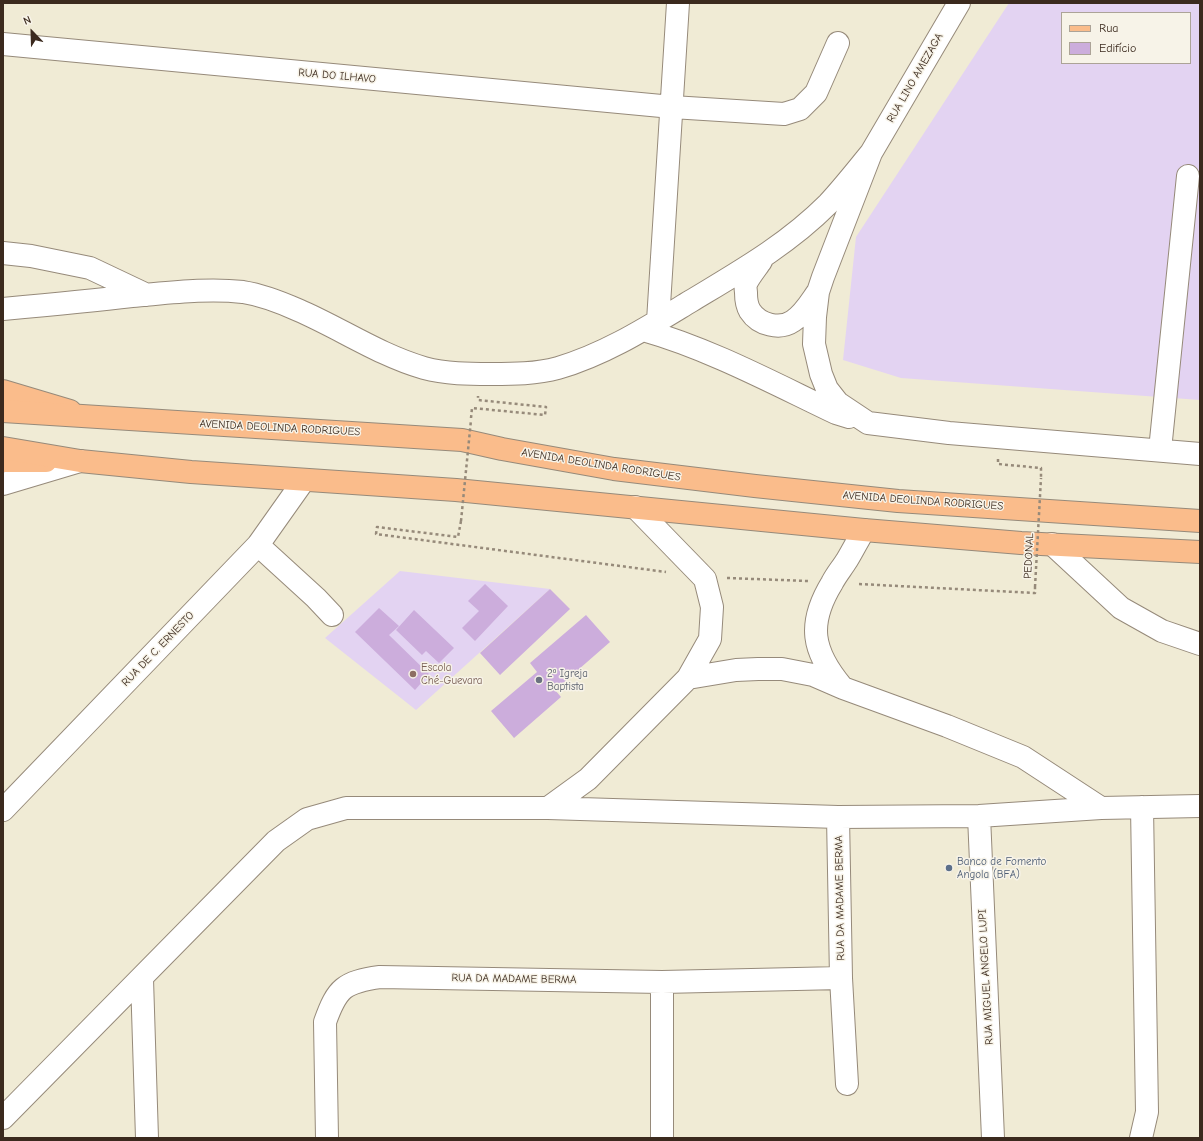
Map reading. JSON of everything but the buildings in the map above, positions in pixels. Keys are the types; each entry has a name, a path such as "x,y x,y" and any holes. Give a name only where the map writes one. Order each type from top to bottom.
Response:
{"main road":[{"path":"3,391 89,417"},
{"name":"AVENIDA DEOLINDA RODRIGUES","path":"3,411 462,440 502,449 614,469 763,487 898,501 1200,521"},
{"path":"3,448 80,461 191,472 456,490 864,530 1021,543 1200,552"},
{"path":"3,461 80,461"}],"street":[{"path":"651,326 672,107 678,3"},
{"name":"RUA LINO AMEZAGA","path":"871,153 959,3"},
{"name":"RUA DO ILHAVO","path":"3,44 672,107 784,114 800,109 816,93 838,43"},
{"path":"3,309 203,291 244,292 277,300 376,349 425,368 458,374 523,374 556,368 586,358 651,326 764,257 796,233 828,203 871,153"},
{"path":"868,423 838,403 827,389 821,374 814,344 814,317 818,292 871,153"},
{"path":"1160,450 1188,176"},
{"path":"3,253 31,256 90,268 147,295"},
{"path":"764,257 746,284 746,300 750,311 763,323 785,325 793,321 802,314 818,292"},
{"path":"651,326 666,337 727,361 836,413 868,423 949,433 1200,454"},
{"path":"3,484 80,461"},
{"name":"RUA DE C. ERNESTO","path":"3,810 258,545 304,480"},
{"path":"548,808 588,778 688,678 710,639 712,607 705,579 635,507"},
{"path":"843,688 823,661 817,642 815,628 817,614 823,598 864,530"},
{"path":"1052,544 1121,608 1162,631 1200,644"},
{"path":"258,545 332,614"},
{"path":"688,678 758,668 782,669 813,675 843,688 947,726 1023,757 1100,808"},
{"path":"3,1118 276,841 308,819 346,808 548,808 838,817 979,816 1100,808 1200,806"},
{"path":"1141,1138 1147,1112 1142,807"},
{"name":"RUA MIGUEL ANGELO LUPI","path":"979,816 993,1138"},
{"name":"RUA DA MADAME BERMA","path":"838,817 841,978 847,1084"},
{"name":"RUA DA MADAME BERMA","path":"327,1138 325,1022 332,1004 342,989 358,980 380,977 662,982 841,978"},
{"path":"142,978 147,1138"},
{"path":"662,982 662,1138"}],"path":[{"path":"481,374 478,400 546,407 545,415 472,408 461,521 458,537 377,527 376,534 702,576 832,583"},
{"name":"PEDONAL","path":"832,583 1035,594 1041,468 998,464"}],"shaded area":[{"path":"1009,3 1200,3 1200,400 901,378 843,360 856,237"},
{"name":"Escola Ché-Guevara","path":"400,571 550,589 416,710 325,638"}],"place":[{"name":"Escola Ché-Guevara","path":"413,674"},
{"name":"2ª Igreja Baptista","path":"539,680"},
{"name":"Banco de Fomento Angola (BFA)","path":"949,868"}]}
